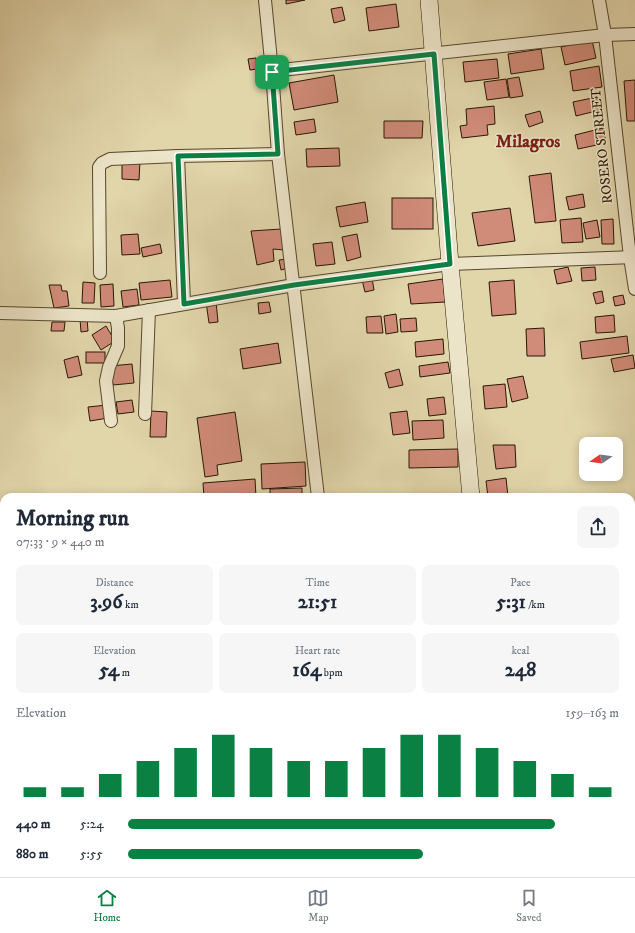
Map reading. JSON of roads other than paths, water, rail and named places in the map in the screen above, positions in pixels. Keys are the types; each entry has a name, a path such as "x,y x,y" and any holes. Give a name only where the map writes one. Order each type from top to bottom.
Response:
{"street":[{"path":"265,0 278,154 318,493"},
{"path":"429,0 450,264 472,493"},
{"name":"ROSERO STREET","path":"599,0 605,35 635,289"},
{"path":"272,72 605,35 635,34"},
{"path":"100,273 99,166 102,163 110,160 178,156 278,154"},
{"path":"178,156 184,304"},
{"path":"0,313 116,316 294,285 450,264 632,257"},
{"path":"145,414 149,310"},
{"path":"110,421 106,381 109,367 118,346 116,316"}],"district":[{"name":"Milagros","path":"528,142"}]}
